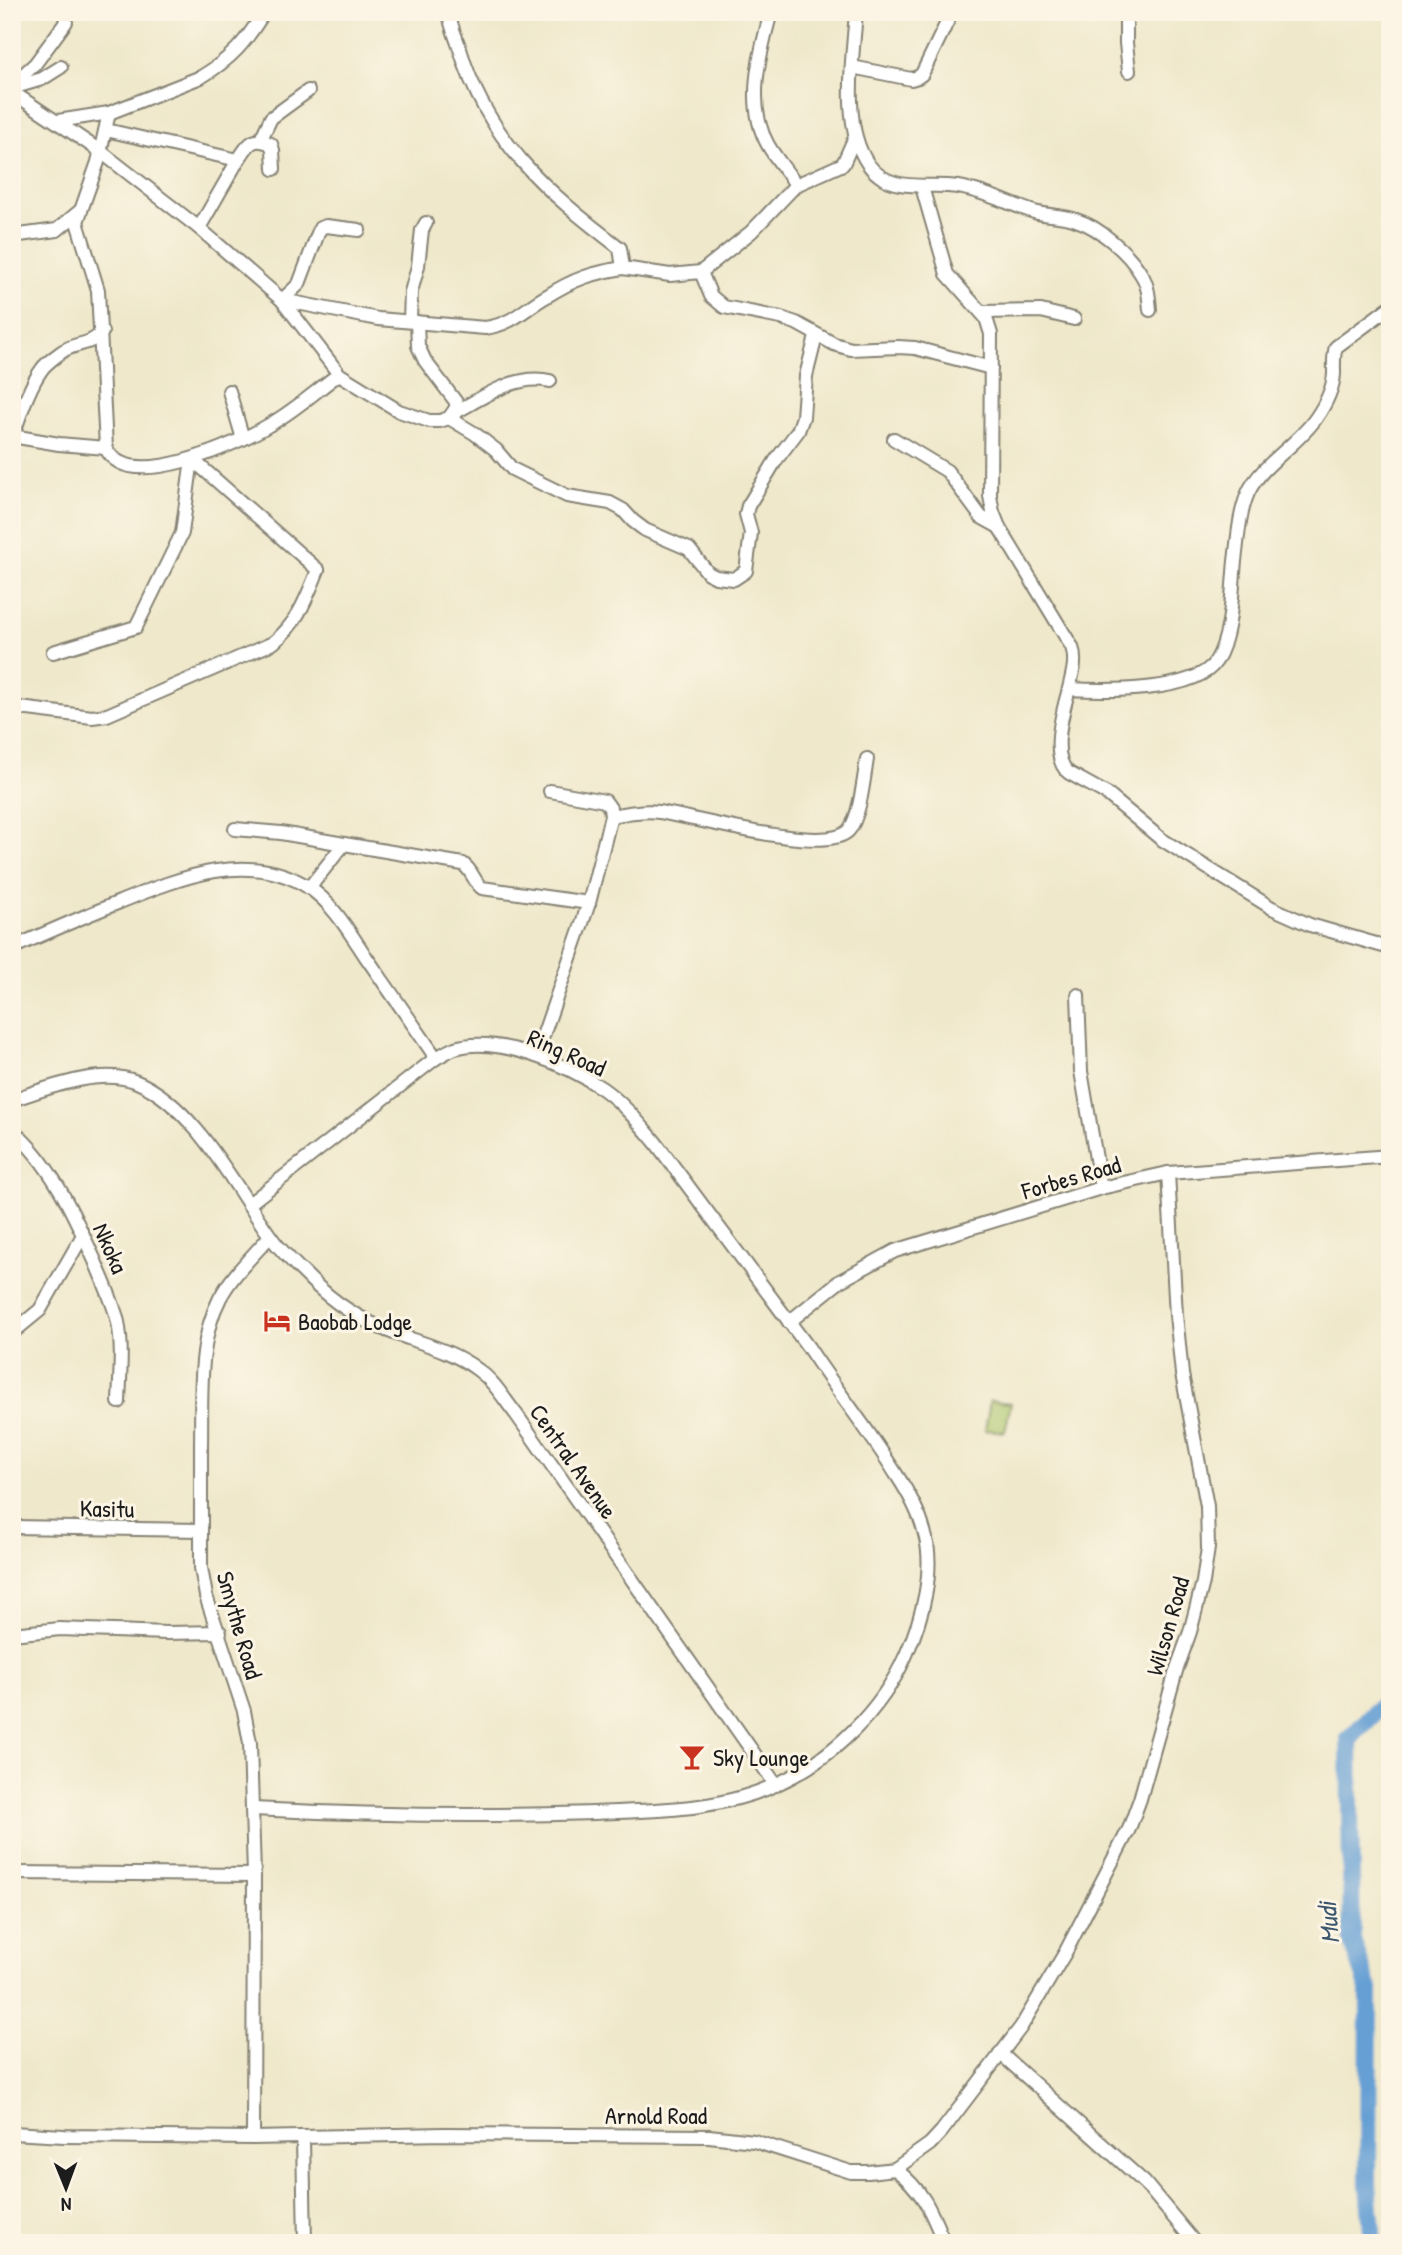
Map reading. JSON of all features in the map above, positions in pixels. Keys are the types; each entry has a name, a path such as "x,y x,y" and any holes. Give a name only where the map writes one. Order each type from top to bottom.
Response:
{"street":[{"path":"58,121 109,113 201,77 246,41 264,12"},
{"path":"449,12 463,60 488,117 541,184 620,248 623,268"},
{"path":"771,12 756,89 758,118 767,143 796,185"},
{"path":"856,12 852,67 855,137 868,164 879,176 896,184 960,187 1038,213 1073,219 1095,228 1111,240 1141,274 1148,289 1150,310"},
{"path":"852,67 911,79 918,78 952,12"},
{"path":"1126,12 1129,71"},
{"path":"12,88 35,64 66,22"},
{"path":"12,88 42,79 61,67"},
{"path":"12,88 100,151 199,228 282,300 339,374 399,411 429,421 440,421 512,382 535,378 550,381"},
{"path":"261,139 271,118 309,91"},
{"path":"109,113 77,222 98,290 106,449 109,455 119,463 144,468 192,459 243,439 272,424 339,374"},
{"path":"106,130 238,160"},
{"path":"282,300 378,319 485,328 512,321 543,298 583,276 623,268 670,275 701,272 751,232 796,185 843,164 855,137"},
{"path":"199,228 249,145 261,139 271,144 274,169"},
{"path":"922,187 947,274 982,312 991,334 990,496 993,512 999,527 1075,654 1061,724 1059,759 1062,768 1107,794 1161,839 1272,908 1310,926 1390,948"},
{"path":"12,236 57,230 80,211"},
{"path":"426,223 422,230 418,266 411,292 413,322 418,346 425,361 456,402 452,415"},
{"path":"282,300 299,284 320,228 326,226 359,230"},
{"path":"701,272 711,296 724,307 796,323 834,344 851,349 898,346 915,348 991,368"},
{"path":"1069,689 1134,689 1184,681 1210,669 1222,648 1229,618 1241,513 1249,491 1257,479 1316,418 1332,386 1336,347 1390,307"},
{"path":"982,312 1041,311 1073,320"},
{"path":"102,332 93,341 63,351 42,369 13,436 106,449"},
{"path":"452,415 496,450 512,469 568,496 610,503 623,510 645,530 689,549 708,573 734,579 746,571 751,533 746,514 748,506 776,460 798,431 803,417 806,376 816,336"},
{"path":"229,391 243,439"},
{"path":"894,439 947,471 981,517 999,527"},
{"path":"54,652 136,627 182,533 192,459"},
{"path":"12,707 92,717 107,715 273,643 300,613 318,570 192,459"},
{"path":"611,816 635,811 657,812 777,836 837,838 848,831 855,818 867,759"},
{"path":"536,1056 589,903 611,816 605,801 550,790"},
{"path":"235,829 281,833 463,864 482,888 589,903"},
{"path":"309,887 344,844"},
{"path":"12,948 172,880 239,868 261,869 309,887 341,920 436,1058"},
{"path":"1078,995 1081,1071 1101,1188"},
{"name":"Ring Road","path":"249,1204 436,1058 456,1048 499,1047 536,1056 572,1072 604,1090 634,1116 873,1436 916,1505 929,1557 915,1634 898,1672 864,1720 810,1767 776,1785 746,1796 674,1809 468,1815 355,1814 253,1809"},
{"path":"12,1100 70,1082 90,1079 118,1078 138,1083 164,1098 195,1127 270,1236"},
{"name":"Nkoka","path":"12,1130 62,1193 106,1288 118,1321 121,1357 119,1402"},
{"name":"Forbes Road","path":"789,1322 840,1281 895,1251 1101,1188 1168,1174 1390,1156"},
{"name":"Wilson Road","path":"1000,2053 1021,2026 1065,1953 1129,1829 1140,1800 1203,1583 1208,1548 1207,1506 1182,1374 1168,1174"},
{"path":"12,1333 40,1310 83,1235"},
{"name":"Smythe Road","path":"253,2138 254,1875 250,1743 244,1711 206,1596 201,1568 204,1353 219,1300 229,1283 270,1236"},
{"name":"Central Avenue","path":"270,1236 310,1279 341,1306 372,1324 464,1360 494,1385 776,1785"},
{"name":"Kasitu","path":"12,1527 201,1530"},
{"path":"12,1634 60,1629 220,1632"},
{"path":"12,1873 254,1875"},
{"path":"944,2243 924,2198 912,2181 895,2169 930,2144 1000,2053 1145,2183 1195,2243"},
{"path":"12,2133 253,2138"},
{"name":"Arnold Road","path":"253,2138 444,2134 709,2136 754,2141 851,2172 895,2169"},
{"path":"303,2138 305,2243"}],"green space":[{"path":"990,1401 1011,1403 1005,1432 985,1430"}],"waterway":[{"name":"Mudi","path":"1373,2243 1368,2184 1369,1989 1352,1940 1349,1739 1390,1697"}],"place":[{"name":"Baobab Lodge","path":"277,1321"},
{"name":"Sky Lounge","path":"692,1757"}]}
